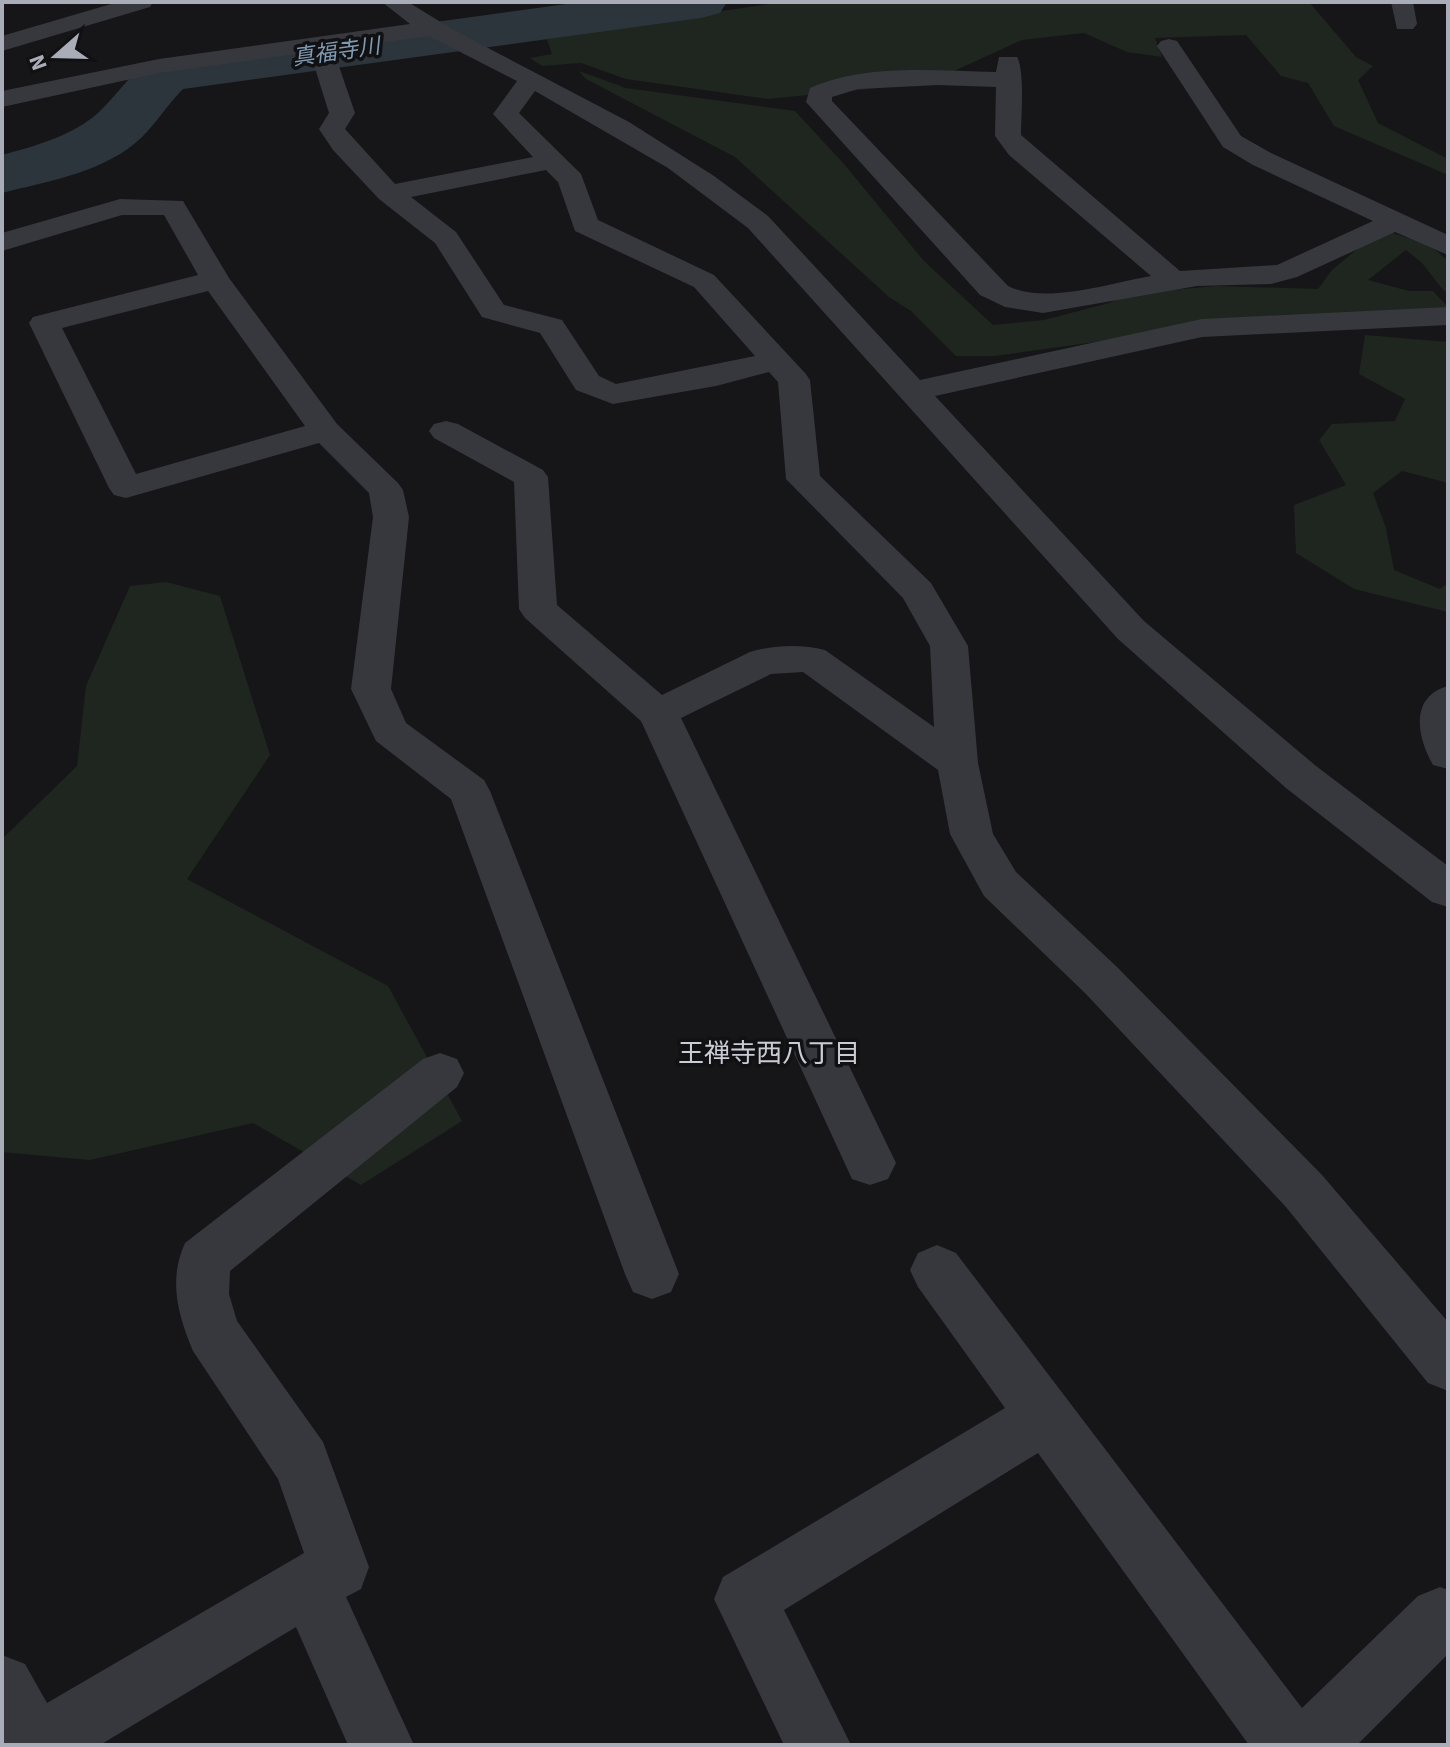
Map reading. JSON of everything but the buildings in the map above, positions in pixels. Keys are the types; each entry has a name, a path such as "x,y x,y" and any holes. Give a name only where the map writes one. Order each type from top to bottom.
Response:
{"street":[{"path":"2,44 142,2"},
{"path":"393,2 440,34 531,79 665,154 711,183 758,222 1131,630 1301,777 1448,890"},
{"path":"2,99 159,66 319,44 440,34"},
{"path":"319,44 342,113 332,129 342,144 389,193 446,238 493,311 551,327 587,383 613,394 716,376 778,360"},
{"path":"1169,46 1232,141 1448,246"},
{"path":"1174,281 1018,149 1008,136 1008,71 868,80 830,86 819,93 819,102 991,289 1022,304 1043,304 1197,277 1271,275 1287,271 1394,222"},
{"path":"531,79 506,114 571,180 585,225 704,281 778,360 794,380 803,479 918,591 949,646 957,763 972,834 1000,884 1101,980 1304,1191 1448,1364"},
{"path":"389,193 552,161"},
{"path":"2,242 120,207 173,207 215,280 325,431 386,490 391,517 371,689 390,731 469,791 652,1274"},
{"path":"215,280 44,323 126,488 325,431"},
{"path":"914,391 1202,328 1438,317 1448,347"},
{"path":"446,431 531,477 538,609 658,713 870,1163"},
{"path":"658,713 764,661 811,659 957,763"},
{"path":"1448,700 1440,709 1440,734 1448,755"},
{"path":"2,1687 36,1745 339,1567 302,1463 213,1333 202,1294 204,1260 440,1073"},
{"path":"937,1270 1289,1745"},
{"path":"818,1745 745,1599 1043,1417"},
{"path":"308,1584 381,1745"},
{"path":"1311,1745 1440,1618 1448,1623"}],"shaded area":[{"path":"782,2 1309,2 1356,57 1373,66 1358,80 1378,123 1448,159 1448,175 1334,126 1308,83 1281,76 1246,35 1155,38 1162,57 1127,52 1084,33 1022,40 928,83 768,99 626,79 581,63 542,66 530,58 552,54 546,37"},
{"path":"579,71 626,88 795,111 844,164 924,261 993,325 1044,320 1109,303 1127,294 1216,286 1318,289 1332,270 1381,229 1431,246 1448,261 1448,290 1444,291 1422,263 1406,250 1368,280 1409,291 1433,291 1448,307 1161,333 995,356 956,356 911,311 889,297 735,157 586,79"},
{"path":"1365,335 1448,342 1448,483 1402,471 1373,493 1386,528 1394,570 1440,589 1448,583 1448,612 1354,589 1296,553 1294,505 1346,485 1319,440 1332,424 1395,421 1405,399 1359,374"},
{"path":"166,582 220,596 270,755 187,879 388,986 462,1121 361,1185 253,1123 90,1160 2,1152 2,839 77,766 86,686 130,586"}],"waterway":[{"name":"真福寺川","path":"2,174 60,158 102,139 121,124 165,74 701,2"},
{"name":"真福寺川","path":"403,37 421,39"}],"district":[{"name":"王禅寺西八丁目","path":"769,1053"}]}
